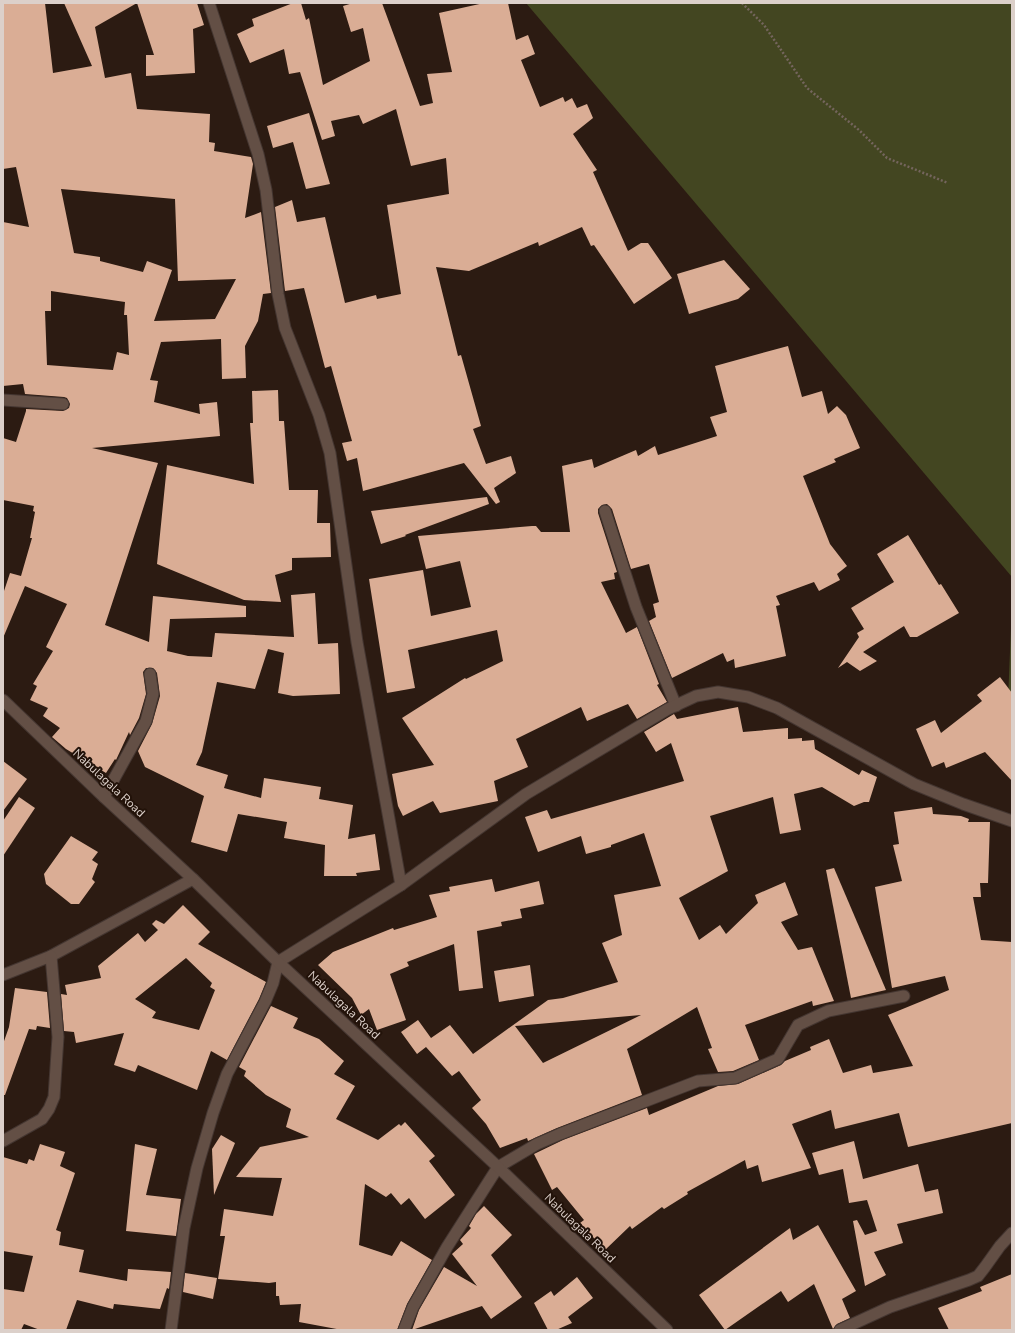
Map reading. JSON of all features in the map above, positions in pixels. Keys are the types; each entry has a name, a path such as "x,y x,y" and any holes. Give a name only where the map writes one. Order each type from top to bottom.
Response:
{"street":[{"path":"209,3 258,154 266,190 278,294 285,328 319,415 330,453 357,642 401,885"},
{"path":"3,400 63,404"},
{"path":"605,511 636,607 676,706"},
{"path":"104,797 146,721 153,694 150,674"},
{"path":"171,1330 184,1228 197,1168 211,1120 227,1074 265,1002 273,983 278,962 401,885 526,794 676,706 696,696 718,692 748,697 777,708 914,784 963,804 1012,821"},
{"name":"Nabulagala Road","path":"3,700 104,797 193,879 278,962 498,1167 667,1330"},
{"path":"3,975 51,956 193,879"},
{"path":"3,1141 42,1119 49,1109 54,1096 58,1037 51,956"},
{"path":"404,1330 413,1306 447,1247 498,1167 537,1144 560,1134 698,1082 735,1078 778,1059 798,1025 828,1011 904,996"},
{"path":"840,1330 890,1307 978,1276 1012,1233"}],"path":[{"path":"742,3 764,25 807,88 859,130 887,158 948,183"}],"green space":[{"path":"526,3 1012,3 1012,577"},
{"path":"1012,603 1012,702 1008,700"}],"building":[{"path":"3,3 45,3 53,73 92,66 64,3 137,3 95,27 105,78 131,73 137,109 210,114 209,142 215,143 214,151 251,157 253,164 245,218 261,212 271,293 263,294 258,321 245,346 246,378 222,379 221,339 161,342 150,380 158,381 154,402 200,414 199,404 217,402 220,436 92,448 158,463 105,625 149,642 153,596 246,606 246,617 170,619 167,651 188,656 212,657 215,633 294,637 291,595 315,593 318,644 338,643 340,694 293,696 278,693 284,653 268,649 255,689 217,682 202,752 196,765 228,775 224,788 261,798 264,778 321,787 319,799 353,805 348,839 375,834 380,870 356,873 357,876 324,876 325,845 284,838 287,822 238,814 227,852 191,842 204,796 145,767 138,751 152,724 160,696 157,673 153,668 146,668 143,672 146,694 139,718 130,735 129,732 116,760 115,759 106,773 66,749 52,737 60,728 43,716 48,708 30,700 37,686 33,684 53,651 46,647 67,604 25,586 3,638 3,594 10,573 21,576 32,538 30,538 35,512 33,511 34,506 3,500 3,438 16,442 26,409 63,411 69,408 70,404 67,398 64,397 25,394 23,384 3,386 3,222 29,227 16,167 3,169","holes":["61,189 175,199 178,281 236,279 215,319 154,321 172,270 147,261 143,272 100,261 100,257 74,253","51,291 125,302 124,315 127,315 129,355 117,352 113,370 47,365 45,311 51,311"]},
{"path":"137,3 197,3 204,25 193,29 195,73 146,76 146,55 154,55"},
{"path":"293,3 301,3 306,20 309,18 323,85 370,61 363,28 351,32 343,6 353,3 382,3 420,106 433,103 427,74 452,72 439,13 484,3 508,3 516,40 528,35 535,54 521,60 540,107 563,97 565,102 572,98 577,108 587,104 593,118 573,134 597,170 593,172 628,251 641,243 648,243 672,278 634,304 594,245 591,246 582,227 539,246 538,242 469,271 436,267 458,356 461,355 481,426 473,429 486,464 511,456 516,473 494,488 500,502 496,504 464,463 363,491 357,458 347,461 342,443 352,441 331,366 325,368 304,288 285,291 275,207 292,200 297,222 325,217 345,303 376,295 377,299 401,294 387,205 449,194 446,158 411,166 396,109 363,124 359,115 331,121 335,136 322,140 300,72 289,74 284,49 250,63 237,34 254,26 252,19"},
{"path":"309,113 330,184 306,189 293,142 273,148 267,126"},
{"path":"724,260 750,289 738,299 689,314 677,274"},
{"path":"788,346 802,397 822,391 828,414 837,406 846,415 860,448 834,459 836,462 803,476 830,544 847,566 837,574 840,580 819,591 814,582 776,596 780,605 776,606 786,656 735,668 734,659 727,662 723,653 672,678 649,621 656,617 653,604 659,602 649,564 631,569 612,509 607,504 602,505 598,509 598,513 617,572 614,573 615,579 601,582 626,633 637,627 659,684 657,685 667,702 637,719 628,704 587,721 581,707 516,739 528,767 494,781 498,801 440,813 433,801 403,816 398,806 392,774 434,765 402,718 465,678 466,679 503,661 497,630 408,650 415,688 387,693 369,579 423,570 431,616 471,607 460,561 426,569 418,536 532,526 536,526 541,532 570,532 562,466 592,459 594,468 636,450 638,456 655,446 658,455 717,436 710,417 727,412 715,366"},
{"path":"278,390 279,421 284,421 289,490 318,490 317,523 330,523 331,557 292,558 292,570 275,575 281,602 244,600 157,564 167,465 254,484 250,423 253,423 252,391"},
{"path":"487,497 489,504 381,544 371,511"},
{"path":"908,535 939,585 941,584 959,613 917,637 910,637 904,626 863,652 877,661 860,671 847,662 838,668 859,637 857,633 864,629 851,608 894,582 877,554"},
{"path":"1000,677 1012,693 1012,781 985,752 946,768 944,762 932,767 916,729 935,720 941,733 982,701 977,695"},
{"path":"738,707 743,732 788,728 788,739 802,738 802,741 814,740 815,749 859,775 862,770 877,777 869,802 864,802 854,806 822,787 794,794 801,830 780,834 773,797 710,816 728,871 679,898 699,940 720,925 726,934 758,903 755,895 785,882 798,915 781,922 798,950 812,947 834,1001 813,1006 812,1001 745,1025 759,1060 733,1071 718,1072 708,1049 712,1048 697,1007 627,1049 642,1095 557,1128 528,1141 527,1138 500,1148 486,1124 472,1108 481,1100 459,1071 452,1076 426,1047 417,1054 401,1032 418,1020 431,1038 450,1025 473,1054 548,1000 563,998 618,982 602,943 622,935 614,895 661,886 644,833 611,845 611,847 586,854 581,836 538,852 525,817 547,810 551,819 684,781 671,743 656,752 644,732 674,714 677,719","holes":["641,1015 543,1063 515,1026"]},
{"path":"3,761 27,779 3,811"},
{"path":"19,797 35,808 3,856 3,821"},
{"path":"932,807 933,814 961,816 969,819 968,822 990,822 988,883 980,883 981,897 973,897 981,940 1012,942 1012,1123 908,1147 899,1113 835,1129 831,1110 792,1124 811,1168 762,1182 758,1165 747,1169 745,1160 687,1192 688,1194 664,1209 662,1207 632,1229 630,1226 605,1250 580,1223 584,1220 557,1187 552,1190 534,1154 563,1140 647,1108 649,1115 718,1086 738,1084 781,1065 785,1061 811,1050 810,1047 829,1039 843,1073 871,1065 873,1073 913,1066 888,1015 949,990 945,976 892,988 875,887 902,881 893,845 899,844 894,812"},
{"path":"71,836 98,852 92,860 98,864 92,879 95,882 79,904 71,904 46,884 44,874"},
{"path":"834,868 886,990 851,998 826,870"},
{"path":"492,879 495,892 539,881 544,904 520,909 522,918 501,922 502,926 477,931 483,988 459,991 454,944 407,962 409,966 390,974 406,1020 377,1030 369,1009 361,1015 352,998 318,965 333,952 393,928 394,930 437,917 429,895 450,891 449,887"},
{"path":"183,905 210,932 198,944 266,982 259,999 227,1060 211,1051 197,1090 138,1065 135,1072 114,1065 124,1033 76,1043 74,1032 64,1031 61,994 67,995 65,985 101,978 98,966 138,933 145,942 158,930 152,924 156,920 164,924","holes":["186,958 212,983 210,987 215,990 199,1030 152,1018 156,1012 135,999"]},
{"path":"530,965 534,996 499,1002 494,971"},
{"path":"15,988 47,992 50,1028 37,1026 36,1030 29,1029 5,1095 3,1095 3,1044 9,1027"},
{"path":"271,1006 298,1018 293,1028 319,1039 344,1061 334,1074 355,1086 336,1119 378,1140 399,1124 401,1126 405,1122 435,1156 429,1161 455,1195 425,1219 409,1198 401,1205 391,1193 386,1197 365,1184 359,1245 392,1256 401,1241 432,1260 407,1304 397,1330 342,1330 299,1322 301,1304 280,1305 279,1296 276,1296 276,1282 269,1283 218,1279 225,1236 220,1236 224,1209 273,1216 282,1178 236,1177 260,1147 309,1137 286,1127 291,1109 266,1095 244,1076 246,1071 239,1067"},
{"path":"221,1135 235,1143 214,1195 212,1149"},
{"path":"854,1141 863,1179 918,1164 925,1192 938,1189 943,1213 897,1224 903,1243 874,1252 886,1275 865,1286 853,1221 857,1220 865,1235 877,1231 867,1200 849,1203 843,1169 819,1175 812,1153"},
{"path":"40,1144 65,1152 60,1166 75,1173 56,1230 61,1232 59,1245 84,1250 79,1272 127,1281 128,1269 171,1272 169,1289 167,1288 160,1309 114,1304 113,1309 77,1300 66,1330 40,1330 24,1324 21,1330 3,1330 3,1289 24,1292 33,1256 3,1251 3,1157 27,1164 29,1159 34,1161"},
{"path":"135,1144 157,1149 146,1195 181,1199 176,1236 126,1231"},
{"path":"484,1206 512,1235 491,1255 522,1297 491,1319 482,1306 412,1330 419,1310 444,1267 477,1286 452,1254 463,1244 460,1240 471,1228 469,1226 476,1214"},
{"path":"818,1225 856,1291 842,1299 850,1318 837,1324 833,1329 814,1284 788,1302 781,1291 725,1330 699,1295 790,1228 793,1240"},
{"path":"185,1273 217,1278 213,1299 183,1292"},
{"path":"1012,1274 1012,1330 949,1330 938,1308 982,1291 980,1287"},
{"path":"577,1277 593,1298 568,1317 572,1323 556,1330 548,1330 534,1303 551,1291 554,1296"}]}
